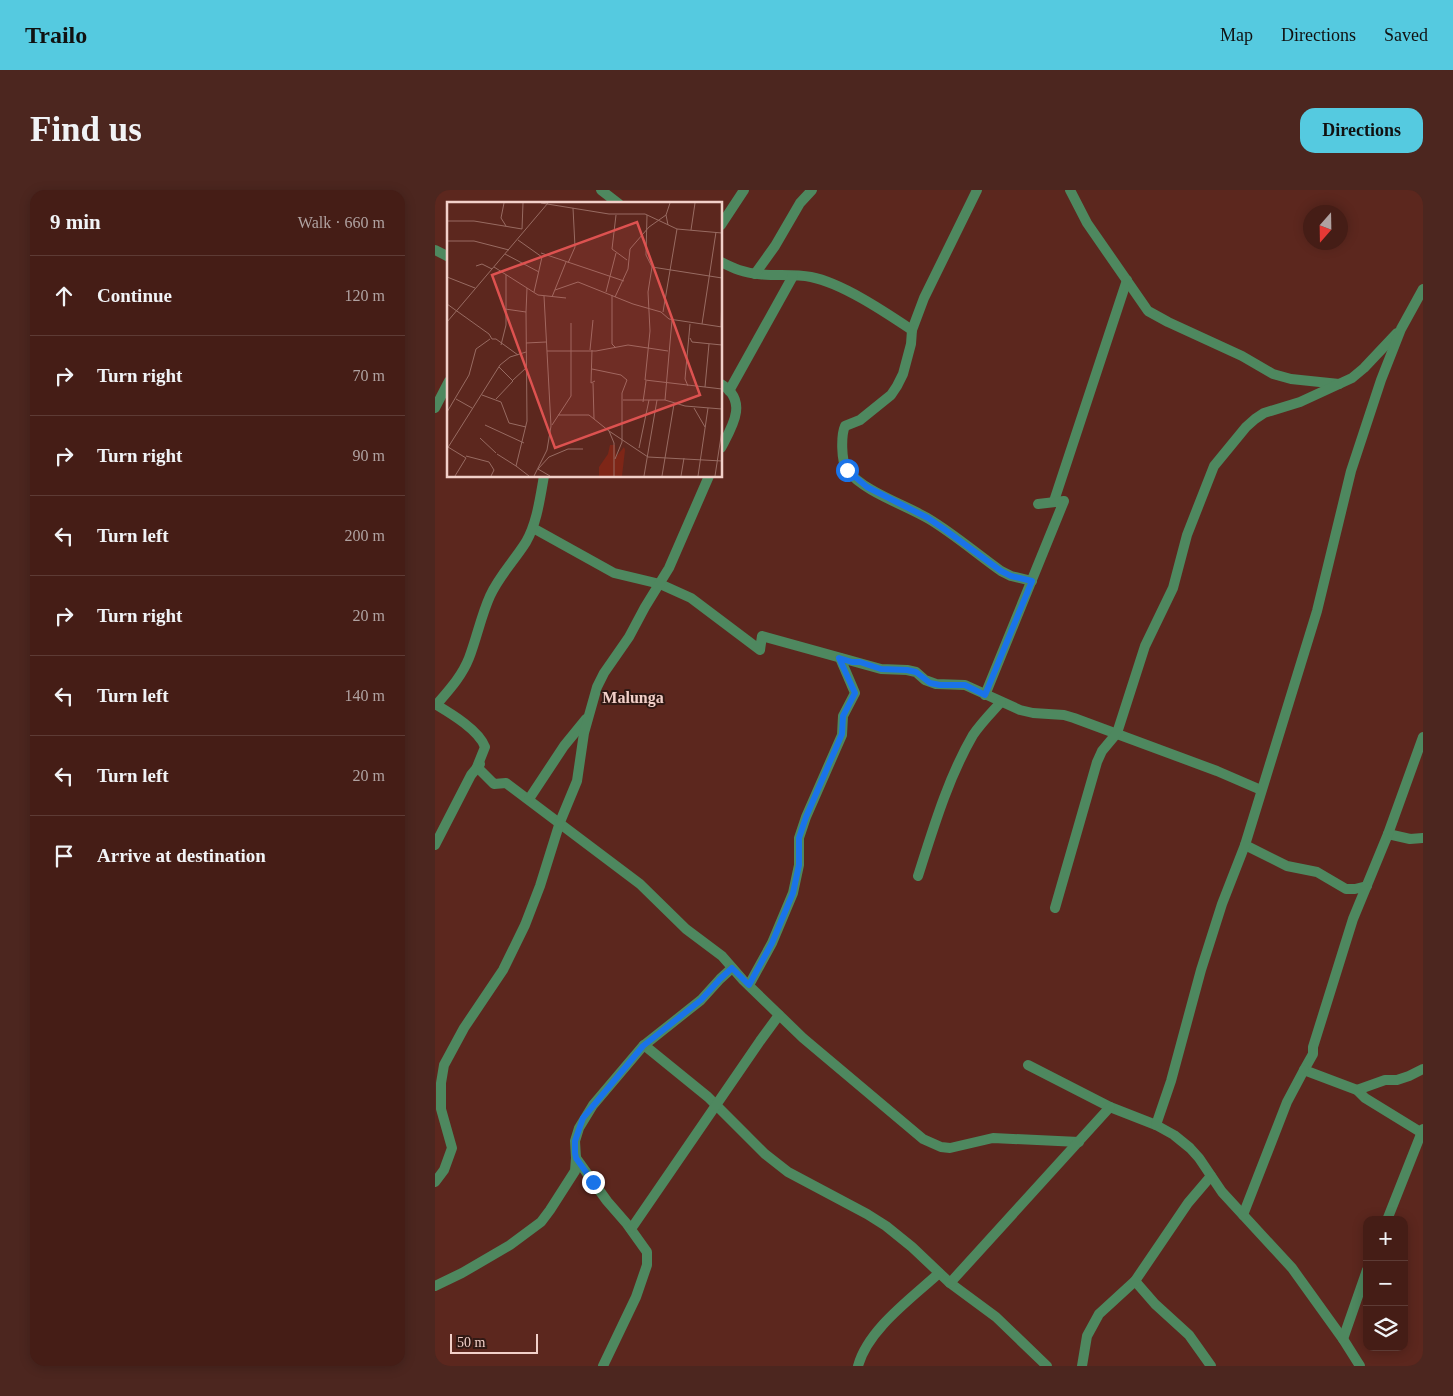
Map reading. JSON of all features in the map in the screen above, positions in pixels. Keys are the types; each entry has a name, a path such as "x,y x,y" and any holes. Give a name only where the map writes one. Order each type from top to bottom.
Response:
{"street":[{"path":"723,222 744,190"},
{"path":"755,274 775,246 800,203 812,190"},
{"path":"977,190 927,291 912,330 911,344 903,374 891,394 860,420 847,424 844,429 842,442 844,461 847,470 867,487 928,518 1001,571 1011,576 1032,581"},
{"path":"1070,190 1087,223 1148,311 1242,356 1273,374 1291,379 1340,384"},
{"path":"607,192 617,202"},
{"path":"435,250 447,255"},
{"path":"723,263 738,270 755,274 810,277 833,284 886,313 912,330"},
{"path":"723,444 736,415 737,404 725,387 793,276"},
{"path":"1054,501 1127,280"},
{"path":"1156,1126 1171,1081 1201,970 1222,904 1245,845 1317,611 1351,471 1381,380 1401,329 1423,289"},
{"path":"1055,908 1097,762 1102,751 1117,733 1145,646 1173,588 1187,535 1214,466 1246,427 1264,412 1300,402 1340,384 1364,368 1401,329"},
{"path":"435,408 447,385"},
{"path":"435,845 477,767 485,747 483,741 458,719 436,704 455,683 463,670 469,658 486,605 496,584 526,542 533,528 544,478"},
{"path":"435,1182 444,1170 452,1148 441,1109 439,1062 487,996 513,951 540,886 560,822 577,782 584,733 597,688 604,673 629,637 681,545 708,478"},
{"path":"985,695 1064,501 1037,504"},
{"path":"533,528 614,573 660,584 698,602 759,650 762,636 881,669 916,672 930,683 965,685 1001,702 1033,713 1064,715 1117,733 1261,790"},
{"path":"749,985 772,943 793,893 799,865 799,838 806,817 842,734 843,716 855,693 839,658"},
{"path":"918,876 942,802 966,750 974,734 1001,702"},
{"path":"529,799 564,746 590,714"},
{"path":"1243,1215 1287,1102 1313,1054 1313,1047 1341,954 1423,738"},
{"path":"477,767 494,784 506,783 529,799 640,884 686,929 722,956 803,1038 901,1122 929,1142 950,1148 993,1138 1079,1142"},
{"path":"1388,834 1410,840 1423,838"},
{"path":"1245,845 1287,866 1317,872 1346,889 1367,886"},
{"path":"435,1286 463,1273 541,1222 551,1210 575,1171 575,1141 583,1118 644,1045 701,1000 732,968"},
{"path":"631,1229 779,1015"},
{"path":"644,1045 716,1105 765,1154 788,1172 879,1222 912,1247 939,1273 996,1318 1047,1366"},
{"path":"1028,1064 1110,1107 1174,1135 1190,1148 1222,1192 1292,1268 1360,1366"},
{"path":"1357,1090 1385,1080 1397,1080 1423,1069"},
{"path":"1304,1070 1357,1090 1365,1098 1422,1131 1389,1216"},
{"path":"950,1282 1110,1107"},
{"path":"576,1158 647,1252 647,1265 636,1298 603,1366"},
{"path":"1082,1366 1087,1336 1095,1320 1109,1303 1135,1280 1188,1203 1211,1176"},
{"path":"858,1366 861,1355 881,1328 896,1311 939,1273"},
{"path":"1135,1280 1155,1304 1189,1335 1211,1366"},
{"path":"1343,1339 1363,1282"}],"district":[{"name":"Malunga","path":"633,697"}],"route":[{"path":"593,1182 576,1158 575,1153 575,1141 583,1118 643,1046 701,1000 732,968 749,985 772,943 793,893 799,865 799,838 806,817 842,734 844,727 843,716 855,693 839,658 881,669 916,672 930,683 965,685 985,695 1032,581 1011,576 1001,571 928,518 867,487 847,470"}]}
